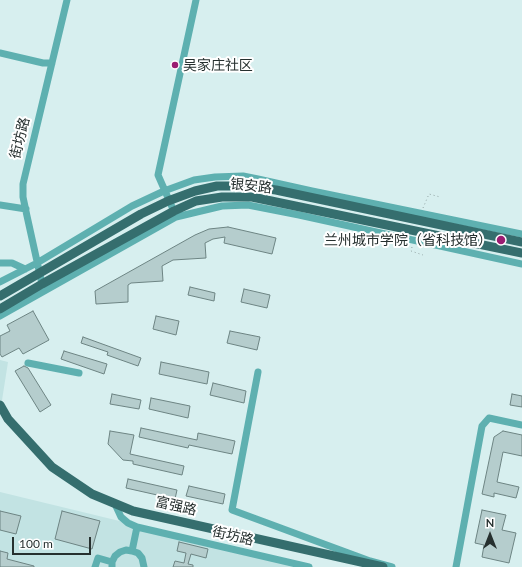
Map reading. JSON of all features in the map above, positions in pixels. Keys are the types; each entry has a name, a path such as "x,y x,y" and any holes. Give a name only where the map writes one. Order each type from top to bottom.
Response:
{"main road":[{"name":"银安路","path":"0,296 142,214 168,201 206,188 226,185 276,190 522,242"},
{"name":"银安路","path":"0,309 42,284 175,214 196,201 222,197 252,197 522,254"},
{"name":"富强路","path":"0,405 8,419 52,467 92,494 115,504 133,511 383,567"}],"street":[{"name":"街坊路","path":"42,284 26,209 23,184 25,170 67,0"},
{"path":"175,214 168,201 158,175 196,0"},
{"path":"0,52 43,63 52,63"},
{"path":"0,282 37,263 132,206 164,191 194,180 215,177 243,176 522,234"},
{"path":"0,205 26,209"},
{"path":"0,316 175,214 222,206 248,205 522,264"},
{"path":"0,263 12,263 25,269"},
{"path":"28,363 79,373"},
{"path":"258,372 232,510 370,561 392,567"},
{"path":"456,567 482,426 489,418 522,425"},
{"name":"街坊路","path":"115,504 121,517 128,523 137,527 309,567"},
{"path":"132,551 137,527"},
{"path":"95,567 98,558 112,564 115,556 126,550 138,553 142,558 144,567"}],"path":[{"path":"421,213 429,194 440,197"},
{"path":"411,251 423,255"}],"shaded area":[{"path":"0,360 8,362 0,413"},
{"path":"0,492 136,525 307,567 0,567"}],"building":[{"path":"228,227 276,238 272,254 224,243 225,237 213,239 205,243 206,258 173,260 162,266 163,281 131,283 128,285 128,302 96,304 95,291 195,235 209,229"},
{"path":"190,287 215,293 214,301 188,295"},
{"path":"244,289 270,295 267,308 241,302"},
{"path":"33,311 49,340 23,354 19,348 2,357 0,354 0,336 10,331 7,325"},
{"path":"156,316 179,321 176,335 153,329"},
{"path":"230,331 260,337 257,350 227,343"},
{"path":"83,337 141,358 138,366 107,355 108,352 81,343"},
{"path":"64,351 107,364 104,374 61,359"},
{"path":"161,362 209,372 207,384 159,374"},
{"path":"24,366 28,368 51,405 40,412 15,371"},
{"path":"213,383 246,391 244,403 210,395"},
{"path":"112,394 141,400 139,409 110,404"},
{"path":"512,394 522,396 522,407 510,405"},
{"path":"151,398 190,406 188,418 149,409"},
{"path":"141,428 197,440 198,433 235,441 232,454 189,445 188,448 139,437"},
{"path":"110,431 134,435 130,454 184,466 182,475 133,464 133,461 123,460 108,444"},
{"path":"503,431 522,435 522,456 503,452 497,482 519,487 516,498 494,493 494,497 482,494 494,437"},
{"path":"128,479 177,490 175,499 126,488"},
{"path":"189,486 225,494 223,504 186,496"},
{"path":"482,510 506,515 502,530 516,533 509,563 482,557 484,545 475,543"},
{"path":"0,511 21,516 16,534 0,530"},
{"path":"62,511 100,521 92,549 55,539"},
{"path":"179,542 208,549 206,558 191,554 188,564 193,565 193,567 173,567 175,561 184,563 186,553 177,551"},
{"path":"0,551 8,553 7,559 34,567 0,567"}],"place":[{"name":"吴家庄社区","path":"175,65"},
{"name":"兰州城市学院（省科技馆）","path":"501,240"}]}
